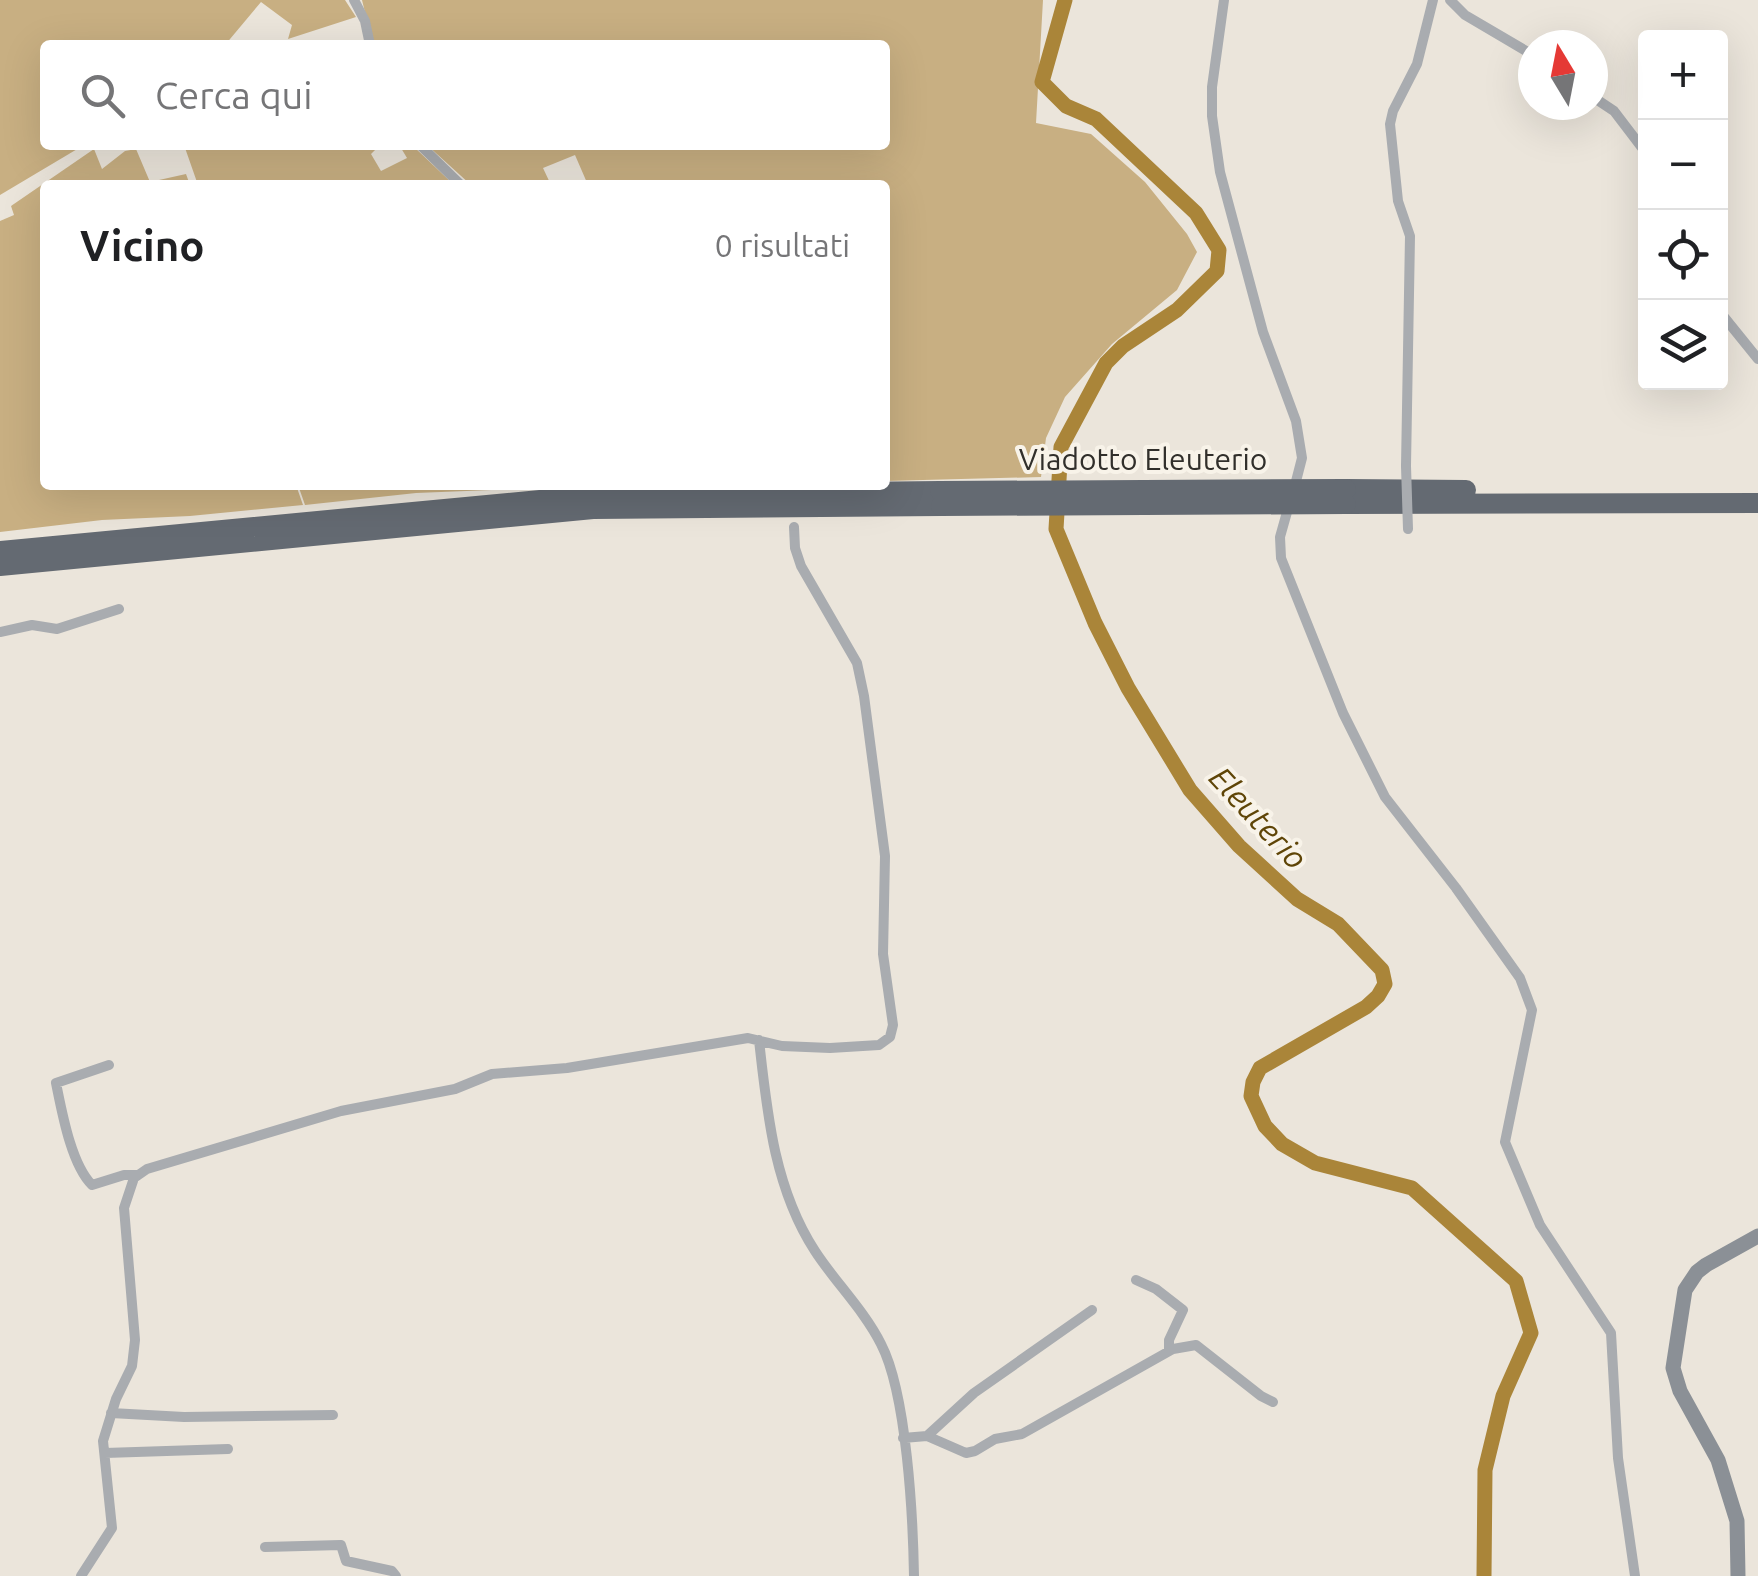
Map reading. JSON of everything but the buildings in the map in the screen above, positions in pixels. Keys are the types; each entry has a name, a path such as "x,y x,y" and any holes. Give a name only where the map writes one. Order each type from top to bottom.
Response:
{"highway":[{"path":"1346,496 1758,489"},
{"path":"0,551 592,494 941,498"},
{"path":"1346,496 1758,502"},
{"name":"Viadotto Eleuterio","path":"941,498 1346,496"},
{"path":"0,566 593,509 941,498"}],"street":[{"path":"354,0 369,40"},
{"path":"1224,0 1212,86 1220,172 1263,332 1296,421 1302,458 1280,537 1281,558 1344,713 1385,798 1520,978 1532,1010 1505,1142 1540,1225 1611,1333 1618,1458 1636,1576"},
{"path":"1408,528 1410,236 1398,201 1390,124 1392,111 1417,64 1433,0"},
{"path":"1450,0 1465,15 1518,46"},
{"path":"1608,107 1638,142"},
{"path":"425,150 456,180"},
{"path":"1728,322 1758,359"},
{"path":"109,1065 56,1083 64,1120 90,1183 137,1176 166,1163 341,1110 455,1089 492,1074 566,1068 748,1038 804,1046 878,1045 890,1038 893,1025 883,954 884,856 862,683 857,663 801,566 794,527"},
{"path":"0,632 32,625 57,629 119,609"},
{"path":"759,1040 778,1168 814,1250 882,1345 903,1438 914,1576"},
{"path":"80,1576 112,1528 103,1441 132,1366 135,1340 124,1208 126,1194 137,1176"},
{"path":"1738,1576 1738,1521 1718,1460 1680,1391 1673,1368 1684,1290 1696,1272 1758,1236"},
{"path":"1136,1280 1182,1310 1169,1340 1169,1351"},
{"path":"927,1436 974,1393 1092,1310"},
{"path":"903,1438 927,1436 966,1453 975,1451 995,1440 1022,1434 1169,1351 1196,1346 1274,1402"},
{"path":"111,1413 184,1417 333,1415"},
{"path":"106,1453 228,1449"},
{"path":"265,1547 341,1546 346,1561 392,1571 396,1576"}],"shaded area":[{"path":"0,0 345,0 356,17 288,39 292,25 261,2 229,40 40,40 40,150 76,150 0,195"},
{"path":"362,0 1043,0 1036,123 1091,134 1145,182 1197,252 1177,290 1112,344 1065,397 1046,438 1041,477 890,481 890,180 586,180 575,155 543,168 549,180 466,180 432,150 890,150 890,40 372,40"},
{"path":"93,150 102,169 125,151 136,150 149,180 49,180"},
{"path":"186,150 375,150 371,154 381,171 407,158 402,150 417,150 449,180 196,180"},
{"path":"186,174 188,180 159,180"},
{"path":"40,186 40,490 298,490 303,505 0,532 0,221 14,215 11,206"},
{"path":"300,490 490,490 416,493 305,505"}],"waterway":[{"name":"Eleuterio","path":"1065,0 1042,82 1066,106 1096,119 1196,213 1219,250 1217,271 1177,310 1123,346 1106,363 1061,447 1056,529 1095,623 1128,688 1190,790 1239,846 1297,899 1338,924 1382,970 1385,984 1366,1007 1260,1068 1251,1096 1265,1126 1282,1144 1315,1163 1412,1188 1516,1281 1531,1333 1503,1396 1485,1470 1484,1576"}]}
